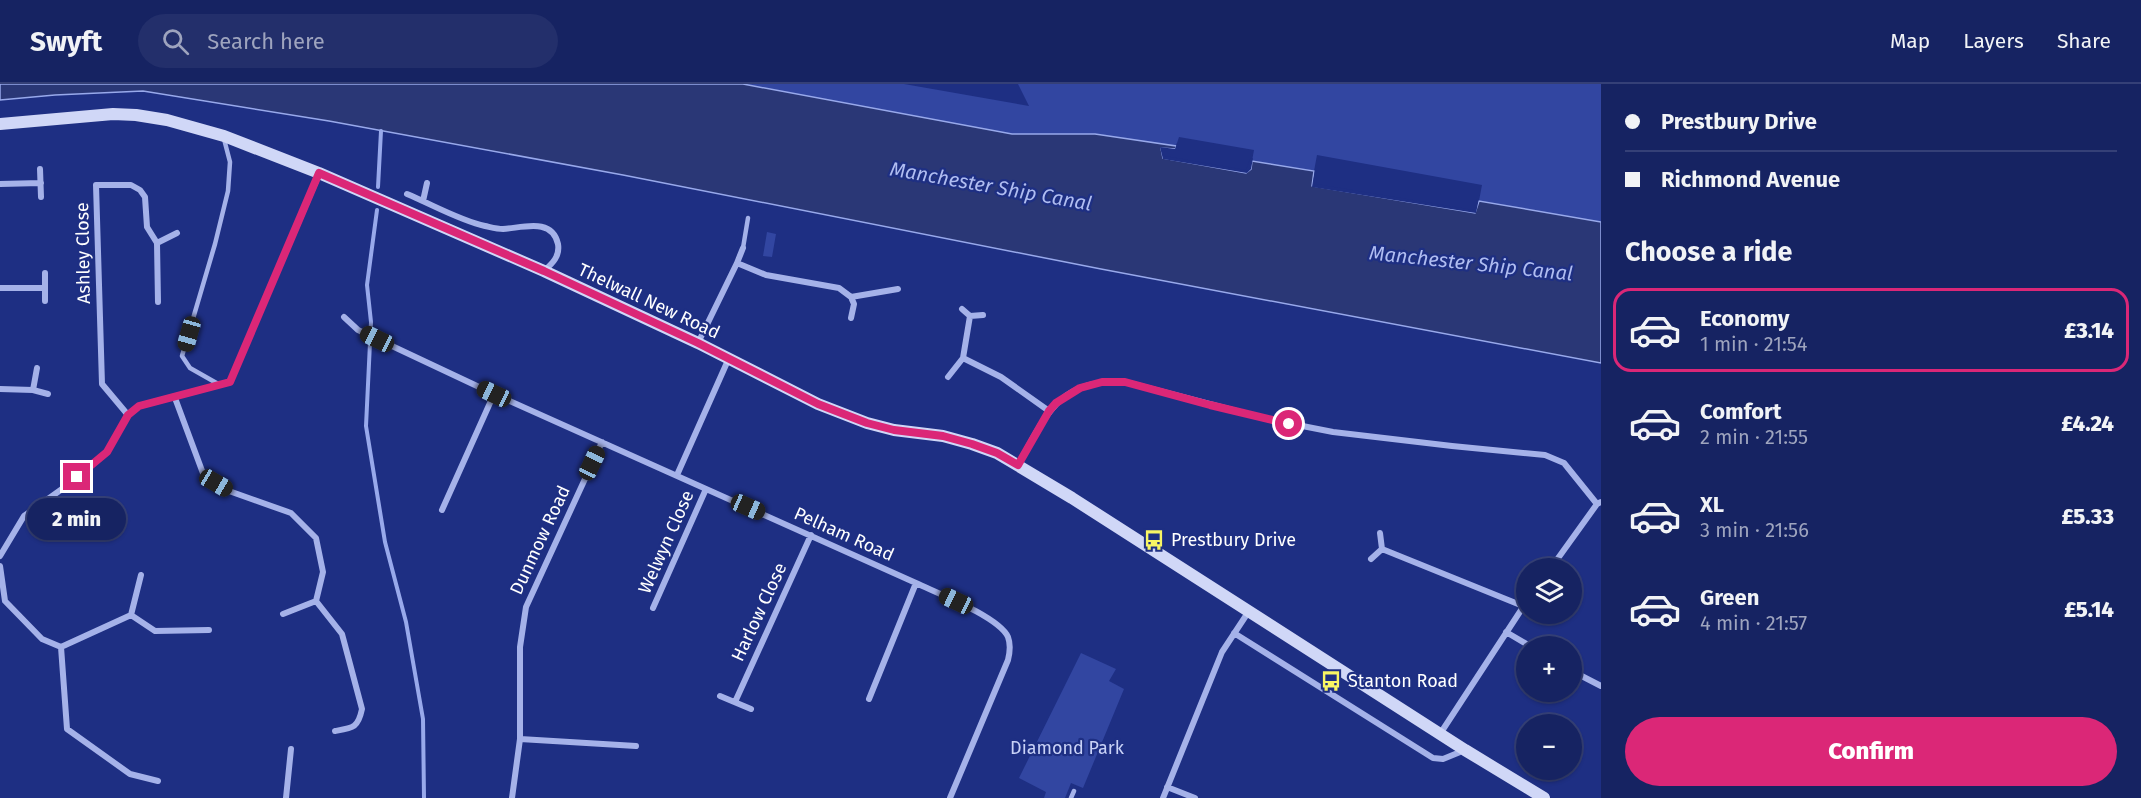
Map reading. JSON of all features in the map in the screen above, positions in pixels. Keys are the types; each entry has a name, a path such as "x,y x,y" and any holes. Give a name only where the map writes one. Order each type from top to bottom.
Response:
{"main road":[{"name":"Thelwall New Road","path":"0,124 113,114 136,115 167,120 224,136 319,173 544,271 729,358 818,404 867,423 894,430 943,436 997,453 1250,610 1440,734 1544,798"}],"street":[{"path":"40,169 41,197"},
{"path":"0,556 24,516 62,489 107,452 128,415 139,406 230,382 319,173"},
{"path":"0,184 41,183"},
{"path":"423,201 427,183"},
{"name":"Ashley Close","path":"128,415 102,384 96,184 131,185 140,190 145,198 147,227 157,243 158,302"},
{"path":"408,194 482,226 501,229 529,225 547,227 556,236 559,247 556,260 544,271"},
{"path":"157,243 177,233"},
{"path":"698,343 743,248"},
{"path":"737,262 766,274 839,288 851,297 854,304 851,318"},
{"path":"45,273 45,301"},
{"path":"0,288 45,288"},
{"path":"851,297 898,289"},
{"path":"962,309 970,316 983,315"},
{"path":"948,377 963,358 970,316"},
{"name":"Pelham Road","path":"344,317 377,339 494,394 956,601 995,623 1007,636 1010,648 1008,660 950,798"},
{"path":"677,475 729,358"},
{"path":"963,358 1001,377 1049,411"},
{"path":"33,390 37,368"},
{"path":"1018,465 1049,411 1062,398 1080,388 1102,382 1125,382 1267,419 1333,432 1545,455 1564,463 1599,503 1558,558"},
{"path":"0,389 33,390 48,394"},
{"path":"442,510 494,394"},
{"path":"175,398 204,476 229,490 291,513 316,538 323,572 316,600"},
{"name":"Dunmow Road","path":"512,798 520,739 520,647 526,607 602,442"},
{"name":"Welwyn Close","path":"653,608 706,489"},
{"path":"1380,533 1382,549"},
{"name":"Harlow Close","path":"735,702 811,535"},
{"path":"1371,559 1382,549"},
{"path":"1382,549 1516,601"},
{"path":"0,566 5,601 42,639 61,646 131,615"},
{"path":"131,615 141,575"},
{"path":"869,699 916,583"},
{"path":"283,614 316,600"},
{"path":"316,600 342,634 362,709 360,721 352,728 335,732"},
{"path":"1163,798 1222,652 1250,610"},
{"path":"131,615 155,631 209,630"},
{"path":"1440,734 1516,617"},
{"path":"1506,632 1516,638"},
{"path":"1234,633 1433,758 1443,759 1466,750"},
{"path":"61,646 67,729 130,774 158,781"},
{"path":"1582,676 1601,685"},
{"path":"720,696 751,709"},
{"path":"520,739 636,746"},
{"path":"286,798 291,749"},
{"path":"1167,787 1194,798"}],"lane":[{"path":"220,385 190,368 182,357 228,191 230,162 224,136"},
{"path":"743,248 748,218"},
{"path":"1071,798 1074,791"}],"green space":[{"path":"743,84 904,84 1029,106 1018,84 1601,84 1601,222 1479,201 1482,185 1317,155 1314,171 1252,161 1254,150 1179,137 1176,146 1095,134 1012,134"},
{"path":"767,232 776,234 772,257 763,256"},
{"name":"Diamond Park","path":"1081,653 1116,669 1109,681 1124,689 1083,788 1071,783 1065,798 1044,798 1046,792 1019,778"}],"water":[{"name":"Manchester Ship Canal","path":"0,84 743,84 1012,134 1095,134 1176,146 1176,149 1161,148 1163,158 1246,173 1251,169 1252,161 1314,171 1312,186 1475,213 1479,201 1601,222 1601,363 1101,269 623,175 329,121 143,91 0,100"}],"pier":[{"path":"1177,143 1178,151 1164,151 1165,156 1246,170 1250,159 1253,158 1251,169 1247,173 1163,159 1160,147 1175,149"},
{"path":"1315,169 1317,171 1316,184 1474,210 1476,200 1479,198 1476,213 1312,187"}],"waterway":[{"path":"378,187 381,131"},
{"path":"377,210 367,285 371,322 366,426 385,542 406,622 423,719 424,798"}],"place":[{"name":"Prestbury Drive","path":"1154,540"},
{"name":"Stanton Road","path":"1331,681"}],"route":[{"path":"77,477 107,452 128,415 139,406 230,382 319,173 544,271 729,358 818,404 867,423 894,430 943,436 972,444 997,453 1018,465 1056,403 1080,388 1102,382 1125,382 1289,424"}]}
